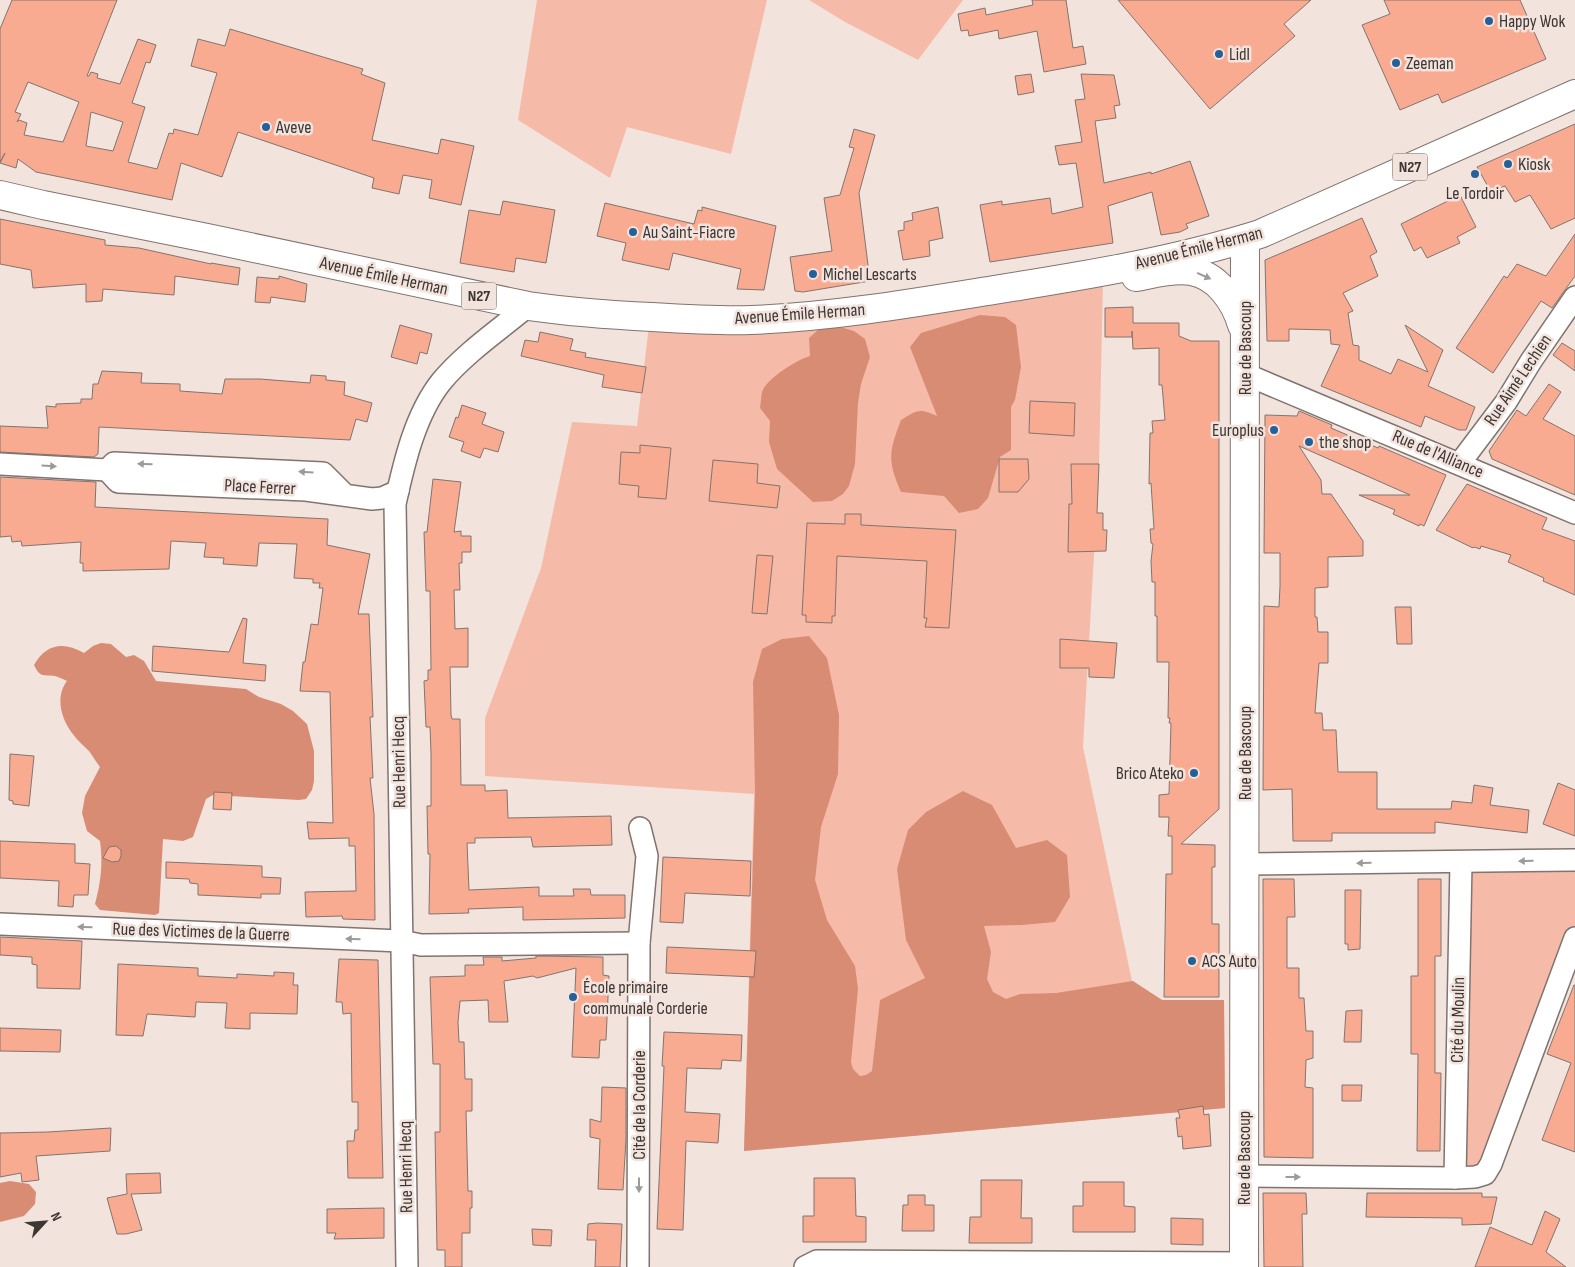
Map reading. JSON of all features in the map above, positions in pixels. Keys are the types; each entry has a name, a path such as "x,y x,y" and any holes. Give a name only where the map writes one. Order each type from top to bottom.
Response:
{"main road":[{"name":"Avenue Émile Herman","path":"0,195 528,306 553,310 700,320 751,320 869,309 1047,282 1156,261 1245,239 1575,94"},
{"name":"Rue de Bascoup","path":"1244,1265 1245,239"},
{"path":"966,294 1002,298 1026,296 1163,272 1190,271 1208,276 1221,286 1240,317 1245,335"}],"street":[{"name":"Rue Aimé Lechien","path":"1460,463 1506,402 1531,361 1575,297"},
{"name":"Rue Henri Hecq","path":"407,1267 395,504 415,432 425,408 441,383 480,345 528,306"},
{"name":"Rue de l'Alliance","path":"1245,374 1575,513"},
{"name":"Place Ferrer","path":"0,464 107,470 114,463 323,473 346,495 372,499"},
{"path":"372,499 382,498 398,491"},
{"path":"372,499 381,504 395,517"},
{"name":"Cité de la Corderie","path":"638,1267 639,944 647,856 640,828"},
{"path":"1244,864 1575,860"},
{"name":"Cité du Moulin","path":"1455,1178 1461,862"},
{"name":"Rue des Victimes de la Guerre","path":"0,924 401,941"},
{"path":"1244,1176 1455,1178 1476,1177 1485,1174 1491,1164 1575,938"},
{"path":"401,941 421,945 639,944"},
{"path":"812,1265 1244,1265"}],"shaded area":[{"path":"537,0 767,0 731,154 627,127 610,178 518,120"},
{"path":"809,0 963,0 918,60 845,22"},
{"path":"1103,282 1099,467 1083,747 1132,981 1162,1000 1224,1000 1225,1108 744,1151 754,794 485,776 485,718 541,568 572,422 637,426 650,317"},
{"path":"980,315 1005,317 1016,325 1021,367 1015,400 1011,407 1011,450 1000,457 988,498 978,509 959,513 944,496 901,492 893,472 891,456 901,420 919,411 937,416 910,347 921,333"},
{"path":"840,327 854,331 865,339 870,357 861,384 858,403 855,464 849,486 843,494 832,501 813,502 777,469 769,442 770,421 760,408 762,392 770,381 790,365 810,356 809,338 819,329"},
{"path":"809,636 827,658 839,715 838,774 821,827 815,880 827,920 855,966 858,989 851,1062 853,1069 860,1076 872,1071 880,1000 925,978 906,940 897,869 908,830 926,812 963,791 992,805 1016,848 1047,840 1067,855 1070,897 1055,922 984,926 991,952 987,979 993,992 1006,999 1020,994 1056,993 1133,981 1162,1000 1224,1000 1225,1108 744,1151 755,794 753,682 762,649 782,639"},
{"path":"101,643 111,644 126,657 134,655 144,661 156,681 246,689 259,697 281,704 293,711 307,724 314,751 314,781 312,790 306,799 213,795 206,799 193,837 183,841 163,839 159,913 155,915 100,910 95,904 101,872 100,841 87,831 82,813 85,796 100,767 89,751 74,736 62,714 61,694 67,681 55,676 42,675 34,665 44,653 56,647 69,647 84,653"},
{"path":"1575,860 1575,938 1491,1164 1455,1178 1461,862"},
{"path":"10,1181 29,1184 36,1192 35,1204 24,1216 0,1222 0,1183"}],"building":[{"path":"12,0 117,0 87,76 91,72 98,74 97,78 120,84 138,39 156,45 150,63 146,62 132,103 145,107 128,162 157,169 169,133 173,134 174,129 198,135 217,73 191,66 198,39 225,46 230,29 363,69 361,74 385,83 372,140 438,154 441,139 474,146 461,205 429,198 432,180 403,175 399,194 372,188 374,178 238,132 222,177 181,163 172,200 36,172 18,159 16,168 0,163 5,153 0,162 0,29","holes":["28,82 79,102 63,142 24,135 27,123 19,120 17,122 21,114 15,112","91,112 123,122 113,151 86,146"]},
{"path":"1032,0 1066,0 1073,48 1083,46 1086,64 1044,72 1037,31 999,39 998,30 969,36 968,30 961,31 958,14 985,8 986,15 1033,5"},
{"name":"Lidl","path":"1118,0 1311,0 1284,24 1295,36 1210,109"},
{"path":"1384,0 1520,0 1546,59 1442,103 1438,94 1400,110 1362,25 1390,14"},
{"path":"1031,74 1034,92 1018,95 1015,76"},
{"path":"1081,74 1114,75 1120,105 1114,106 1116,118 1095,121 1104,183 1151,172 1151,174 1190,161 1209,216 1186,224 1188,228 1180,232 1161,235 1152,192 1108,206 1113,243 990,262 980,205 1002,201 1002,205 1050,198 1052,214 1083,207 1076,163 1059,165 1055,146 1082,142 1075,100 1085,99"},
{"path":"1575,124 1575,218 1551,229 1530,195 1515,202 1505,186 1491,192 1477,167"},
{"path":"854,129 875,135 859,193 870,281 803,292 795,291 790,257 832,251 824,198 840,195 854,148 849,147"},
{"path":"1460,195 1476,227 1457,237 1460,243 1427,258 1421,247 1414,251 1401,224"},
{"path":"503,201 555,210 546,263 516,258 514,272 460,263 469,210 500,215"},
{"path":"605,203 694,224 698,210 702,211 702,207 776,226 764,290 737,289 741,269 673,253 669,270 622,260 626,243 597,236"},
{"path":"938,207 943,238 929,241 930,256 903,260 898,231 904,230 904,222 913,220 912,213"},
{"path":"1362,218 1377,252 1370,256 1378,276 1343,293 1353,311 1348,313 1353,345 1359,346 1359,360 1391,374 1398,359 1428,372 1405,325 1443,350 1428,386 1475,407 1466,430 1459,430 1425,416 1421,427 1321,386 1340,345 1331,344 1330,330 1289,329 1289,341 1267,341 1265,260"},
{"path":"0,219 105,240 105,245 139,248 211,264 240,268 238,285 175,276 174,295 103,289 102,301 86,302 86,284 33,288 31,270 0,264"},
{"path":"1575,234 1575,276 1552,308 1541,301 1493,373 1456,348 1504,276 1507,278 1517,264 1546,276"},
{"path":"279,276 307,284 305,302 271,297 270,303 255,302 257,277 279,279"},
{"path":"1133,307 1133,323 1179,323 1179,336 1191,341 1219,341 1219,809 1181,844 1215,845 1215,867 1212,867 1212,924 1219,924 1219,997 1164,997 1166,874 1172,874 1172,836 1168,836 1169,817 1159,817 1159,795 1169,794 1171,723 1169,723 1170,718 1168,718 1169,662 1157,662 1157,616 1155,616 1155,582 1152,582 1151,561 1153,544 1151,543 1150,529 1154,529 1151,483 1149,484 1150,433 1153,433 1152,421 1165,420 1162,385 1159,385 1159,348 1133,349 1132,331 1132,337 1105,337 1105,308"},
{"path":"400,325 432,334 427,354 420,352 417,364 391,357"},
{"path":"540,332 573,339 570,350 586,353 585,357 646,367 642,393 602,387 604,375 521,356 525,340 538,342"},
{"path":"1562,343 1575,351 1575,371 1553,355"},
{"path":"102,371 142,373 141,383 180,384 180,391 222,394 225,379 260,379 310,383 311,375 326,376 326,380 345,382 344,395 372,403 367,422 356,419 350,440 99,427 98,454 94,457 0,452 0,426 48,428 46,406 56,407 56,404 81,403 81,399 92,399 93,384 98,384"},
{"path":"1549,384 1561,392 1543,419 1575,436 1575,495 1492,459 1489,451 1517,410 1526,416"},
{"path":"1030,401 1075,403 1074,436 1029,433"},
{"path":"462,405 486,413 482,424 504,432 498,452 484,448 480,458 461,451 464,442 449,437"},
{"path":"1299,411 1332,425 1331,428 1446,475 1424,526 1420,524 1419,526 1393,514 1395,510 1359,495 1410,495 1299,446 1321,480 1322,494 1331,494 1363,541 1363,556 1328,557 1328,587 1315,588 1315,617 1317,617 1318,632 1328,632 1328,663 1319,663 1315,713 1322,713 1323,730 1336,730 1338,772 1377,772 1377,809 1451,809 1452,801 1472,803 1474,785 1493,788 1490,805 1529,810 1527,833 1435,822 1435,833 1332,833 1332,841 1293,841 1292,789 1263,790 1264,606 1279,607 1280,586 1280,553 1264,553 1265,415 1297,416"},
{"path":"640,445 671,448 666,499 638,497 639,486 619,484 621,452 640,453"},
{"path":"999,459 1028,459 1029,479 1018,492 999,492"},
{"path":"713,460 758,464 757,483 780,486 777,508 709,501"},
{"path":"1071,464 1099,464 1097,513 1103,513 1103,530 1107,530 1106,551 1068,552 1069,504 1072,504"},
{"path":"0,477 96,482 95,507 328,519 327,545 370,554 358,614 369,614 373,717 370,717 373,778 370,778 374,814 375,920 343,919 342,916 306,917 305,892 356,891 355,846 349,846 349,838 309,839 307,822 333,823 330,692 300,691 303,662 305,662 311,624 318,625 323,588 319,588 320,583 313,583 313,579 294,578 297,544 259,543 257,566 255,566 223,564 224,558 204,557 206,543 171,541 169,569 83,571 83,563 80,563 81,542 22,546 21,541 12,542 11,536 0,537"},
{"path":"433,479 461,482 454,532 461,531 461,536 471,536 471,552 462,552 462,563 459,563 460,590 454,590 455,629 468,628 468,667 450,667 451,715 452,719 460,719 461,785 485,785 485,791 507,790 508,818 611,816 612,845 533,847 531,837 475,838 475,843 467,843 469,890 539,887 539,896 574,896 573,889 590,889 591,895 625,895 625,918 523,920 523,907 468,909 469,913 429,914 430,854 428,854 427,806 431,806 431,753 430,727 426,727 424,681 428,680 428,670 431,670 430,591 426,591 424,532 427,532"},
{"path":"1467,484 1547,518 1542,529 1575,541 1575,595 1543,581 1544,578 1508,562 1511,555 1481,546 1480,549 1473,548 1436,530"},
{"path":"845,514 861,514 861,525 956,530 949,628 925,627 927,618 924,618 927,561 837,556 835,616 832,616 832,623 806,622 806,615 802,615 807,523 845,524"},
{"path":"757,555 773,556 767,614 752,613"},
{"path":"1395,607 1411,607 1412,644 1397,644"},
{"path":"243,618 247,619 243,663 266,665 265,681 152,671 153,646 229,652"},
{"path":"1060,639 1117,643 1114,678 1089,677 1089,668 1060,668"},
{"path":"10,754 34,756 29,806 13,804 13,801 9,800"},
{"path":"1558,783 1575,790 1575,836 1543,824"},
{"path":"214,792 232,793 231,810 213,809"},
{"path":"0,841 75,844 75,863 90,864 88,895 74,895 73,907 58,906 59,881 0,878"},
{"path":"116,846 121,850 119,861 112,862 103,858 109,847"},
{"path":"663,857 751,861 750,896 685,893 683,923 660,922"},
{"path":"166,862 262,866 262,877 281,878 280,894 261,894 261,898 198,895 198,884 190,883 189,879 166,878"},
{"path":"1263,879 1294,879 1295,917 1287,917 1287,968 1299,968 1299,998 1304,998 1306,1031 1313,1031 1313,1058 1306,1060 1305,1087 1313,1088 1313,1158 1264,1157"},
{"path":"1418,879 1441,879 1441,956 1435,956 1435,1073 1441,1073 1440,1151 1417,1151 1418,1054 1411,1054 1411,976 1418,976"},
{"path":"1345,890 1361,890 1360,949 1348,950 1348,944 1345,944"},
{"path":"0,937 82,941 80,989 37,988 37,965 32,964 32,957 0,955"},
{"path":"667,947 756,951 754,977 666,973"},
{"path":"536,956 603,957 603,975 609,976 606,1040 600,1040 599,1058 572,1057 576,968 537,978 533,976 504,981 508,1022 489,1022 488,1000 460,1001 459,1042 464,1042 465,1079 472,1079 472,1111 466,1111 468,1191 472,1191 472,1208 470,1208 470,1233 462,1233 462,1267 445,1267 445,1250 437,1250 435,1132 440,1132 440,1064 433,1064 430,977 465,976 465,965 484,965 483,957 502,957 502,961 536,958"},
{"path":"339,959 378,960 383,1178 348,1178 347,1141 354,1141 355,1130 358,1130 358,1102 352,1102 351,1013 343,1014 342,1002 336,1002"},
{"path":"118,964 198,968 198,976 237,978 237,974 274,976 274,972 294,973 293,985 298,985 297,1014 250,1013 250,1029 225,1028 227,1003 196,1002 195,1017 147,1014 143,1036 116,1035"},
{"path":"1574,985 1575,1152 1542,1140 1571,1063 1547,1054"},
{"path":"1362,1010 1361,1042 1344,1042 1346,1011"},
{"path":"0,1028 61,1030 60,1052 0,1051"},
{"path":"664,1032 742,1035 741,1061 722,1060 721,1069 687,1068 685,1112 720,1114 718,1143 686,1141 683,1230 657,1229"},
{"path":"1342,1085 1362,1085 1361,1101 1342,1101"},
{"path":"602,1087 626,1088 623,1190 598,1189 600,1139 590,1137 590,1119 601,1122"},
{"path":"1203,1106 1204,1115 1209,1114 1211,1146 1183,1149 1182,1136 1178,1137 1176,1118 1180,1118 1178,1110"},
{"path":"111,1128 110,1151 36,1156 39,1180 22,1182 21,1173 0,1177 0,1133"},
{"path":"160,1173 161,1193 131,1194 142,1230 117,1234 107,1198 127,1194 126,1174"},
{"path":"814,1178 855,1178 856,1216 866,1217 866,1242 803,1242 803,1216 814,1216"},
{"path":"981,1180 1022,1180 1021,1218 1032,1218 1032,1243 969,1243 970,1217 981,1217"},
{"path":"1083,1182 1124,1182 1124,1206 1135,1207 1135,1232 1073,1232 1073,1206 1083,1206"},
{"path":"1263,1193 1306,1193 1307,1214 1302,1214 1303,1267 1264,1267"},
{"path":"1367,1193 1482,1193 1482,1197 1497,1197 1491,1224 1462,1225 1462,1218 1366,1217"},
{"path":"908,1195 925,1195 925,1205 934,1205 934,1231 902,1231 903,1205 908,1205"},
{"path":"384,1208 384,1238 334,1239 336,1233 327,1233 327,1209"},
{"path":"1545,1211 1560,1219 1546,1252 1566,1267 1475,1267 1490,1227 1532,1245"},
{"path":"1171,1218 1203,1219 1203,1245 1171,1244"},
{"path":"588,1224 622,1224 620,1267 595,1267 596,1240 587,1240"},
{"path":"532,1229 552,1230 551,1246 533,1245"}],"place":[{"name":"Happy Wok","path":"1489,21"},
{"name":"Lidl","path":"1219,54"},
{"name":"Zeeman","path":"1396,63"},
{"name":"Aveve","path":"266,127"},
{"name":"Kiosk","path":"1508,164"},
{"name":"Le Tordoir","path":"1475,174"},
{"name":"Au Saint-Fiacre","path":"633,232"},
{"name":"Michel Lescarts","path":"813,274"},
{"name":"Europlus","path":"1274,430"},
{"name":"the shop","path":"1309,442"},
{"name":"Brico Ateko","path":"1194,773"},
{"name":"ACS Auto","path":"1192,961"},
{"name":"École primaire communale Corderie","path":"573,997"}]}
